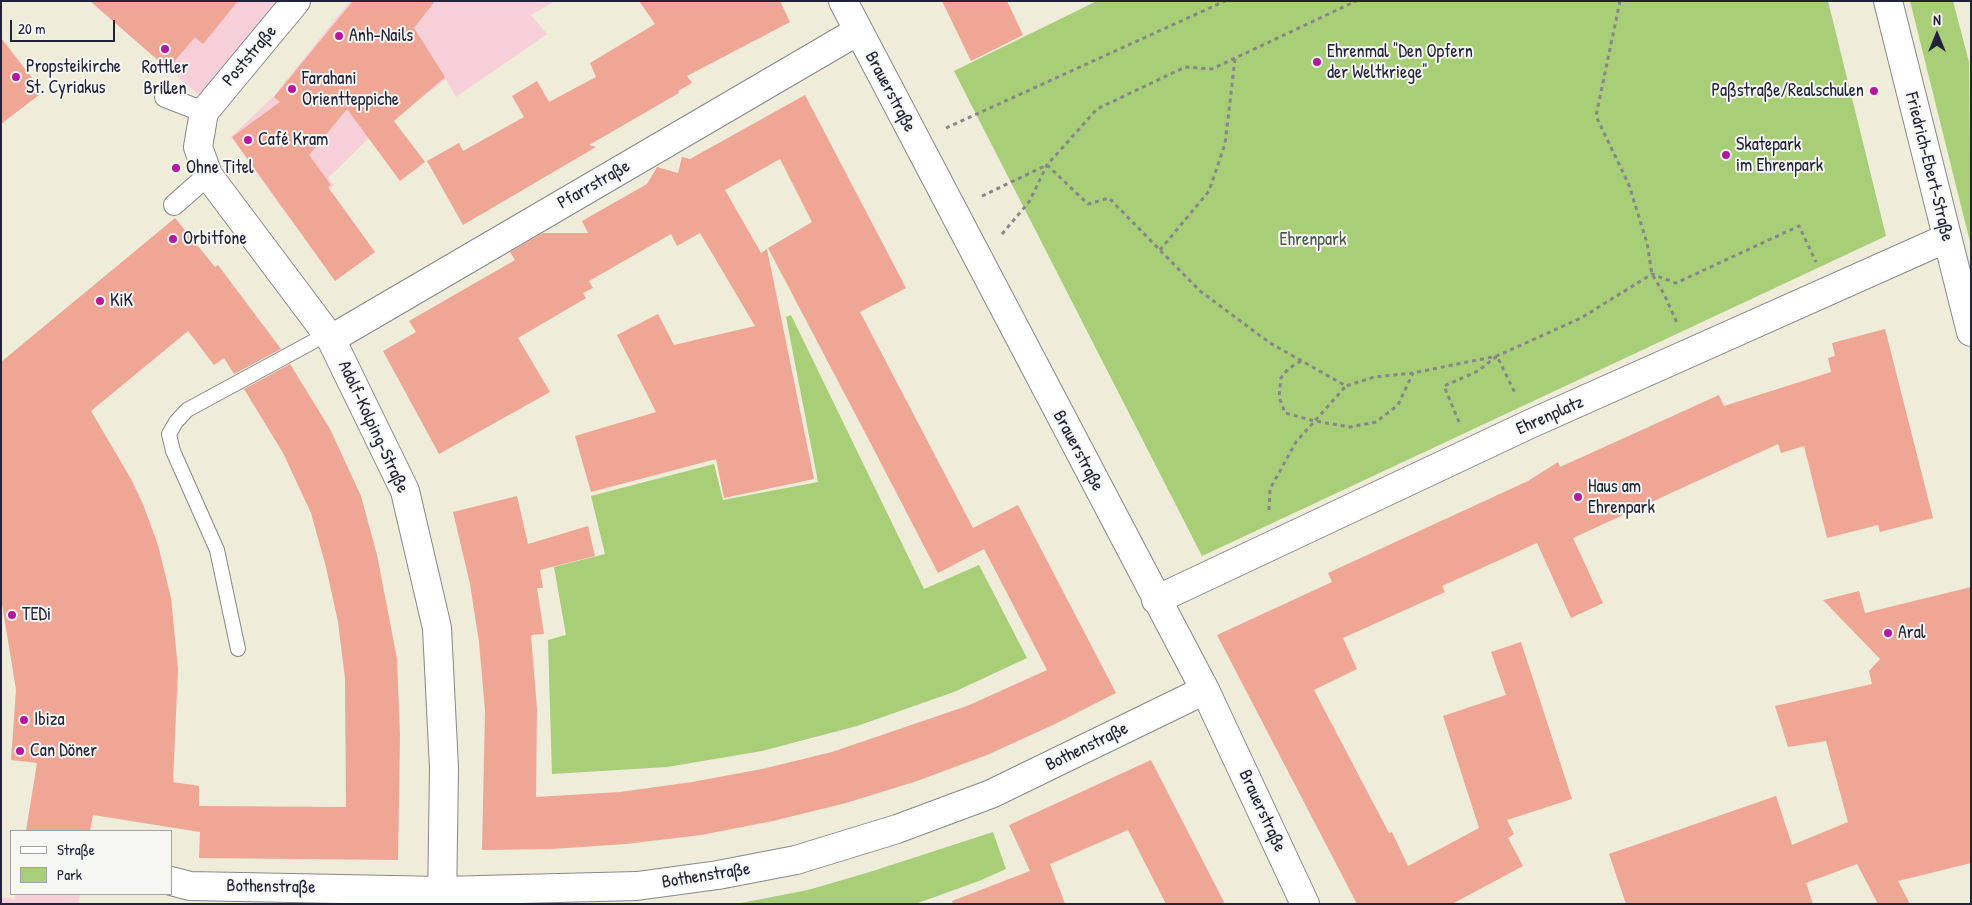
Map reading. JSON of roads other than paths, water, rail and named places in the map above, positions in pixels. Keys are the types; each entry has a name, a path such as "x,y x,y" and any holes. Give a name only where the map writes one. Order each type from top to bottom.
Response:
{"street":[{"name":"Poststraße","path":"204,112 296,1"},
{"name":"Brauerstraße","path":"843,1 1156,600 1205,690 1306,904"},
{"name":"Friedrich-Ebert-Straße","path":"1888,1 1971,332"},
{"name":"Pfarrstraße","path":"329,337 858,31"},
{"path":"165,97 204,112"},
{"name":"Adolf-Kolping-Straße","path":"204,112 198,147 208,175 329,337 405,491 437,628 444,768 442,898"},
{"path":"174,205 208,175"},
{"name":"Ehrenplatz","path":"1156,600 1472,451 1947,238"},
{"name":"Bothenstraße","path":"172,881 190,886 442,898 637,886 718,875 796,860 897,829 991,794 1205,690"}],"lane":[{"path":"238,649 217,550 180,467 169,434 176,422 187,410 329,337"}],"place":[{"name":"Anh-Nails","path":"339,36"},
{"name":"Rottler Brillen","path":"165,49"},
{"name":"Ehrenmal \"Den Opfern der Weltkriege\"","path":"1317,62"},
{"name":"Propsteikirche St. Cyriakus","path":"16,77"},
{"name":"Farahani Orientteppiche","path":"292,89"},
{"name":"Paßstraße/Realschulen","path":"1874,91"},
{"name":"Café Kram","path":"248,140"},
{"name":"Skatepark im Ehrenpark","path":"1726,155"},
{"name":"Ohne Titel","path":"176,168"},
{"name":"Orbitfone","path":"173,239"},
{"name":"KiK","path":"100,301"},
{"name":"Haus am Ehrenpark","path":"1578,497"},
{"name":"TEDi","path":"12,615"},
{"name":"Aral","path":"1888,633"},
{"name":"Ibiza","path":"24,720"},
{"name":"Can Döner","path":"20,751"}],"park label":[{"name":"Ehrenpark","path":"1313,240"}]}
